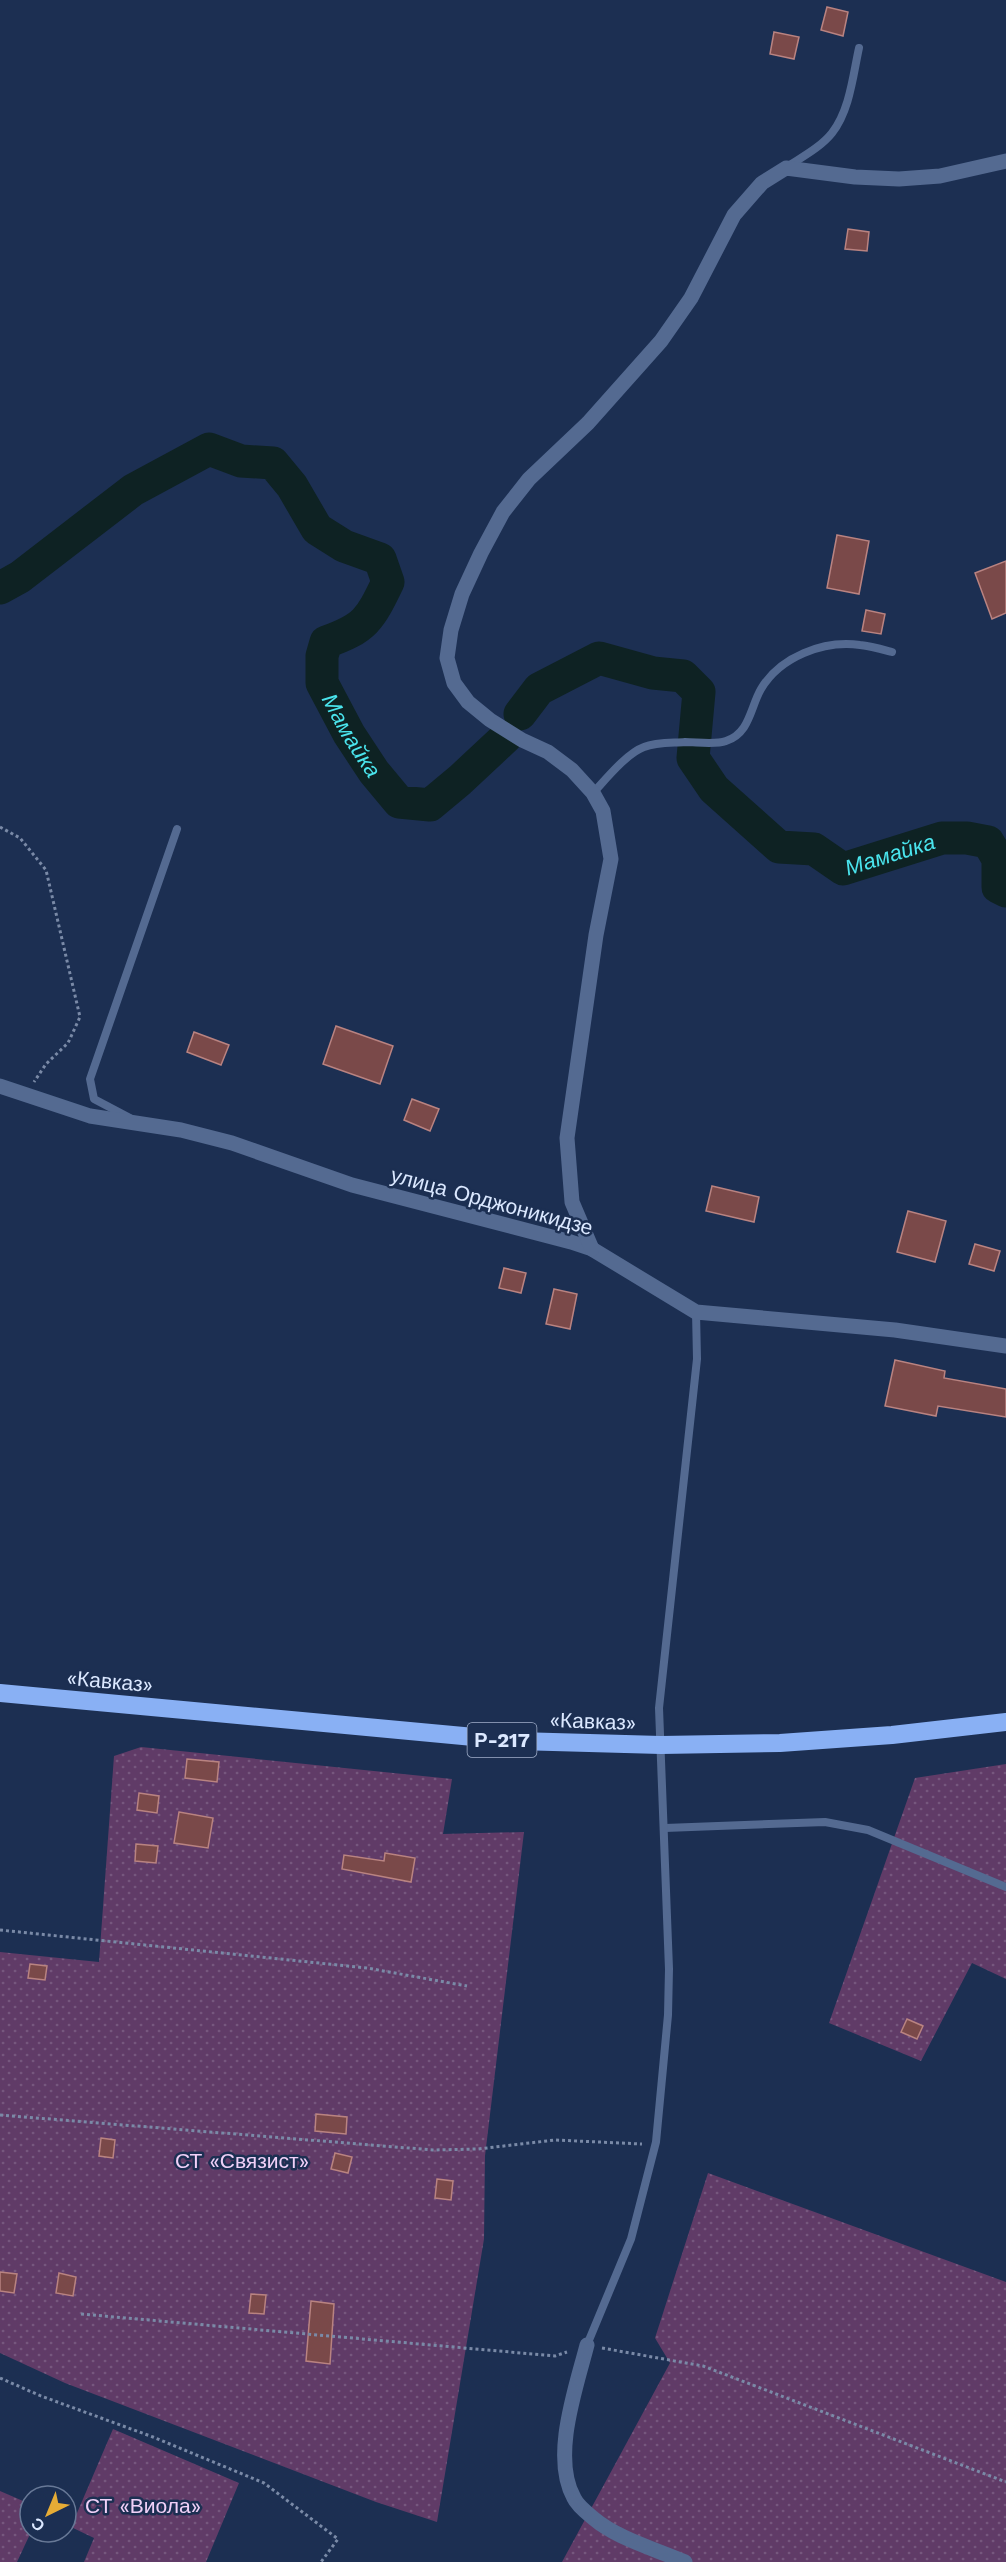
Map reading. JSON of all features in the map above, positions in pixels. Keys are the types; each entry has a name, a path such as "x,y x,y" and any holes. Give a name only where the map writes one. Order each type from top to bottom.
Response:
{"highway":[{"name":"«Кавказ»","path":"0,1694 517,1741 661,1745 780,1743 892,1735 1006,1722"}],"street":[{"path":"592,1249 572,1202 567,1138 596,935 611,859 603,811 593,793 572,770 548,752 522,740 490,720 468,702 454,683 447,658 451,630 462,594 503,512 529,479 588,423 661,341 691,298 734,215 762,183 786,168 855,177 899,179 940,176 1006,161"},
{"name":"улица Орджоникидзе","path":"0,1086 90,1116 142,1124 232,1143 352,1185 592,1249 696,1312 895,1330 1006,1346"},
{"path":"587,2345 566,2427 566,2469 574,2499 594,2519 619,2533 685,2562"}],"lane":[{"path":"786,168 832,133 844,108 859,48"},
{"path":"593,793 620,764 643,747 679,743 725,742 739,734 761,690 779,668 805,652 832,646 859,645 892,652"},
{"path":"142,1124 94,1099 90,1079 177,829"},
{"path":"587,2345 631,2239 656,2142 668,2015 665,1828 659,1708 697,1359 696,1312"},
{"path":"665,1828 825,1822 868,1830 1006,1887"}],"path":[{"path":"0,827 20,838 46,870 80,1017 68,1043 46,1064 26,1093"},
{"path":"0,1930 367,1968 467,1986"},
{"path":"0,2115 433,2150 478,2149 555,2140 617,2144 656,2142"},
{"path":"81,2314 555,2356 587,2345 703,2366 1006,2482"},
{"path":"0,2378 40,2396 264,2483 338,2539 321,2562"}],"green space":[{"name":"СТ «Связист»","path":"141,1747 452,1779 443,1834 524,1832 485,2156 484,2239 437,2522 376,2502 65,2383 0,2353 0,1952 99,1962 114,1756"},
{"path":"1006,1764 1006,1979 972,1963 921,2061 829,2023 915,1778"},
{"path":"708,2173 1006,2282 1006,2562 562,2562 670,2363 655,2338"},
{"name":"СТ «Виола»","path":"113,2429 239,2483 206,2562 84,2562 94,2538 78,2530 78,2511"},
{"name":"СТ «Виола»","path":"0,2491 18,2499 18,2544 25,2544 17,2562 0,2562"}],"building":[{"path":"827,7 848,12 843,36 821,30"},
{"path":"774,32 799,37 794,59 770,54"},
{"path":"848,229 869,232 867,251 845,249"},
{"path":"837,535 869,541 859,594 827,588"},
{"path":"1006,561 1006,613 992,619 975,573"},
{"path":"866,610 885,614 881,634 862,631"},
{"path":"336,1026 393,1046 380,1084 323,1064"},
{"path":"194,1032 229,1045 221,1065 187,1052"},
{"path":"412,1099 439,1109 430,1131 404,1120"},
{"path":"712,1186 759,1197 754,1222 706,1211"},
{"path":"908,1211 946,1221 935,1262 897,1252"},
{"path":"975,1244 1000,1251 994,1271 969,1264"},
{"path":"504,1268 526,1273 521,1293 499,1288"},
{"path":"554,1289 577,1294 570,1329 546,1324"},
{"path":"895,1360 945,1371 944,1378 1006,1389 1006,1417 938,1406 936,1416 885,1406"},
{"path":"187,1759 219,1762 217,1782 185,1778"},
{"path":"139,1793 159,1796 157,1813 137,1810"},
{"path":"179,1812 213,1818 208,1848 174,1843"},
{"path":"136,1844 158,1846 156,1863 135,1861"},
{"path":"385,1853 415,1858 411,1882 342,1869 344,1855 384,1861"},
{"path":"30,1964 47,1966 45,1980 28,1978"},
{"path":"907,2019 923,2026 917,2039 901,2032"},
{"path":"316,2114 347,2117 346,2134 315,2131"},
{"path":"101,2138 115,2140 113,2158 99,2156"},
{"path":"335,2153 352,2157 348,2173 331,2169"},
{"path":"437,2179 453,2181 451,2200 435,2198"},
{"path":"0,2272 17,2274 14,2293 0,2291"},
{"path":"59,2273 76,2277 73,2296 56,2293"},
{"path":"251,2294 266,2295 264,2314 249,2313"},
{"path":"311,2301 334,2304 330,2364 306,2361"}],"waterway":[{"name":"Мамайка","path":"0,588 20,577 133,490 209,449 241,461 273,463 292,486 317,529 344,546 380,559 388,582 365,621 350,632 326,642 322,656 322,683 349,734 374,772 399,802 430,805 506,737"},
{"name":"Мамайка","path":"520,714 539,689 599,658 653,673 683,676 699,692 693,758 714,789 779,847 814,849 843,869 942,838 967,838 988,842 998,859 998,887 1006,891"}]}
